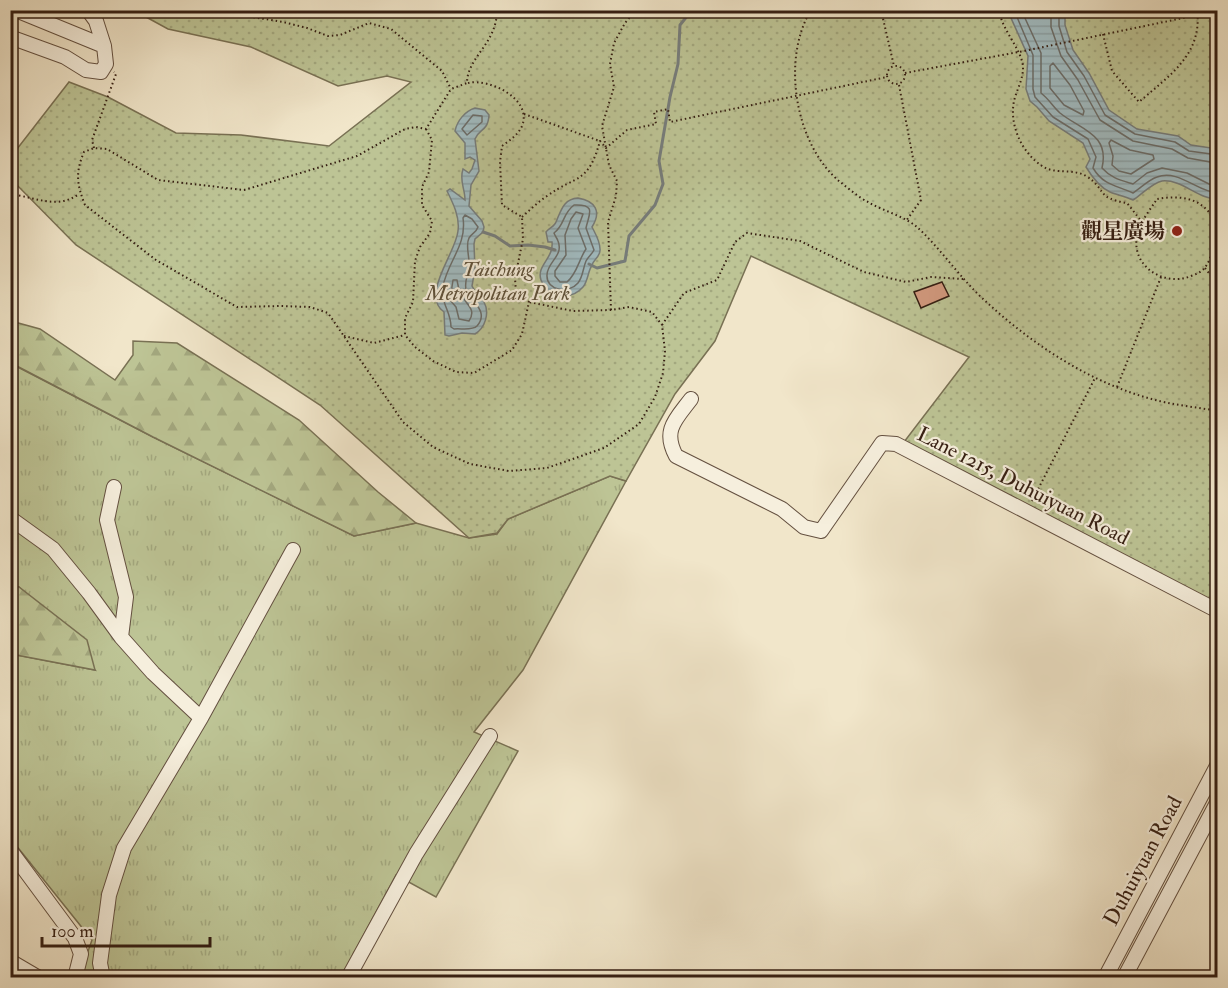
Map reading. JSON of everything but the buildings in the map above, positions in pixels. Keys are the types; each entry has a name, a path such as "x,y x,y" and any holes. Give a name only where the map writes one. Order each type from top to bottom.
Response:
{"street":[{"path":"16,10 104,46"},
{"path":"10,37 65,57 86,70 101,72 106,63 104,46 96,21 88,10"},
{"name":"Lane 1215, Duhuiyuan Road","path":"691,399 671,426 671,446 676,456 782,509 804,527 821,531 882,443 896,444 1218,610"},
{"path":"114,487 107,520 126,597 121,637"},
{"path":"10,518 53,549 121,637 153,673 201,718"},
{"path":"103,978 100,963 109,895 124,848 201,718 293,550"},
{"path":"348,978 416,854 490,736"},
{"name":"Duhuiyuan Road","path":"1106,978 1218,764"},
{"name":"Duhuiyuan Road","path":"1124,978 1218,801"},
{"path":"10,850 75,938 81,954 75,978"},
{"path":"10,961 39,978"}],"path":[{"path":"209,10 283,22 328,36 340,35 369,23 391,29 442,71 451,89"},
{"path":"467,83 467,72 491,38 497,21 497,10"},
{"path":"610,310 608,222 616,196 617,181 609,165 602,126 614,87 610,64 614,43 625,23 636,10"},
{"path":"811,10 803,23 796,50 795,96 815,153 837,179 867,201 915,226 963,279 1010,322 1053,354 1095,378 1117,387 1167,403 1218,411"},
{"path":"882,10 894,66"},
{"path":"999,10 1022,62 1023,76 1012,111 1014,126 1030,156 1043,167 1054,171 1069,171 1085,175 1102,195 1112,201 1127,203 1142,222"},
{"path":"905,73 1024,51 1198,12 1217,11"},
{"path":"1103,34 1112,71 1139,102 1190,54 1198,30 1198,12"},
{"path":"887,77 888,72 894,66"},
{"path":"894,66 900,67 905,73 904,80 899,85"},
{"path":"606,148 627,130 656,124 654,112 668,109 670,122 887,77"},
{"path":"887,77 891,82 899,85"},
{"path":"426,129 451,89 467,83 477,81 502,89 518,102 524,114 522,125 514,137 502,146 500,162 502,205 522,217"},
{"path":"899,85 921,201 906,221"},
{"path":"94,148 92,140 108,97"},
{"path":"524,114 600,141 606,148"},
{"path":"426,129 416,127 405,129 357,156 244,190 158,180 107,149 94,148 84,152 77,169 80,193 86,205 156,260 237,307 310,307 328,313 403,422 433,447 470,464 509,471 548,468 604,448 639,424 655,397 663,373 665,351 662,325 652,312 629,307 573,311 529,302 516,293 514,278 523,239 522,217"},
{"path":"426,129 432,140 429,172 422,187 422,205 432,221 430,233 420,247 415,261 413,302 405,318 405,335 433,362 456,372 474,373 512,350 522,334 529,302"},
{"path":"522,217 548,195 585,175 595,159 600,141"},
{"path":"10,194 49,202 70,200 80,193"},
{"path":"1173,196 1193,201 1207,210 1217,225 1212,255 1205,268 1184,279 1171,280 1148,270 1137,248 1137,235 1142,222 1156,199 1173,196"},
{"path":"662,325 684,293 717,280 735,242 747,233 800,241 864,272 906,282 931,277 963,279"},
{"path":"1205,268 1218,285"},
{"path":"1117,387 1161,277"},
{"path":"344,336 374,343 405,335"},
{"path":"1026,513 1095,378"}],"green space":[{"name":"Taichung Metropolitan Park","path":"135,11 1217,11 1217,605 904,442 969,357 751,256 715,341 675,394 626,481 610,476 508,519 497,533 469,538 320,405 76,245 11,179 10,158 69,82 108,97 176,133 241,135 329,146 411,82 387,76 338,86 251,47 168,29"},
{"path":"11,321 40,329 115,380 133,355 133,341 177,343 299,420 378,492 416,523 354,536 153,437 11,363"},
{"path":"10,363 153,437 354,536 416,523 469,538 497,534 508,519 610,476 626,481 523,670 474,732 518,751 436,897 396,875 341,977 79,977 92,940 11,839 11,654 95,670 19,587 11,586"},
{"path":"10,586 19,587 87,640 95,670 11,654"}],"water":[{"path":"1011,11 1065,11 1065,25 1073,50 1089,73 1109,110 1137,129 1178,136 1191,145 1211,148 1217,142 1217,199 1203,196 1169,181 1154,184 1133,200 1110,192 1099,185 1086,167 1090,159 1083,143 1049,121 1030,101 1026,89 1028,56 1011,18"},
{"path":"475,108 485,110 489,115 487,124 475,139 479,171 471,185 469,206 482,221 484,227 483,232 475,239 475,269 472,286 486,306 486,320 475,334 462,333 449,336 445,335 444,312 438,305 436,295 441,273 458,231 457,215 447,191 450,189 465,200 463,169 469,173 475,160 470,157 465,159 465,143 455,131 462,117"},
{"path":"578,198 593,204 595,208 596,216 592,227 600,251 583,287 572,294 560,296 548,291 541,280 541,270 552,248 552,242 548,242 546,232 555,223 566,203"}],"waterway":[{"path":"589,264 597,268 625,261 629,236 655,205 663,184 659,161 678,64 680,25 692,10"},
{"path":"483,232 495,236 510,246 528,245 555,250"}],"place":[{"name":"觀星廣場","path":"1177,231"}]}
